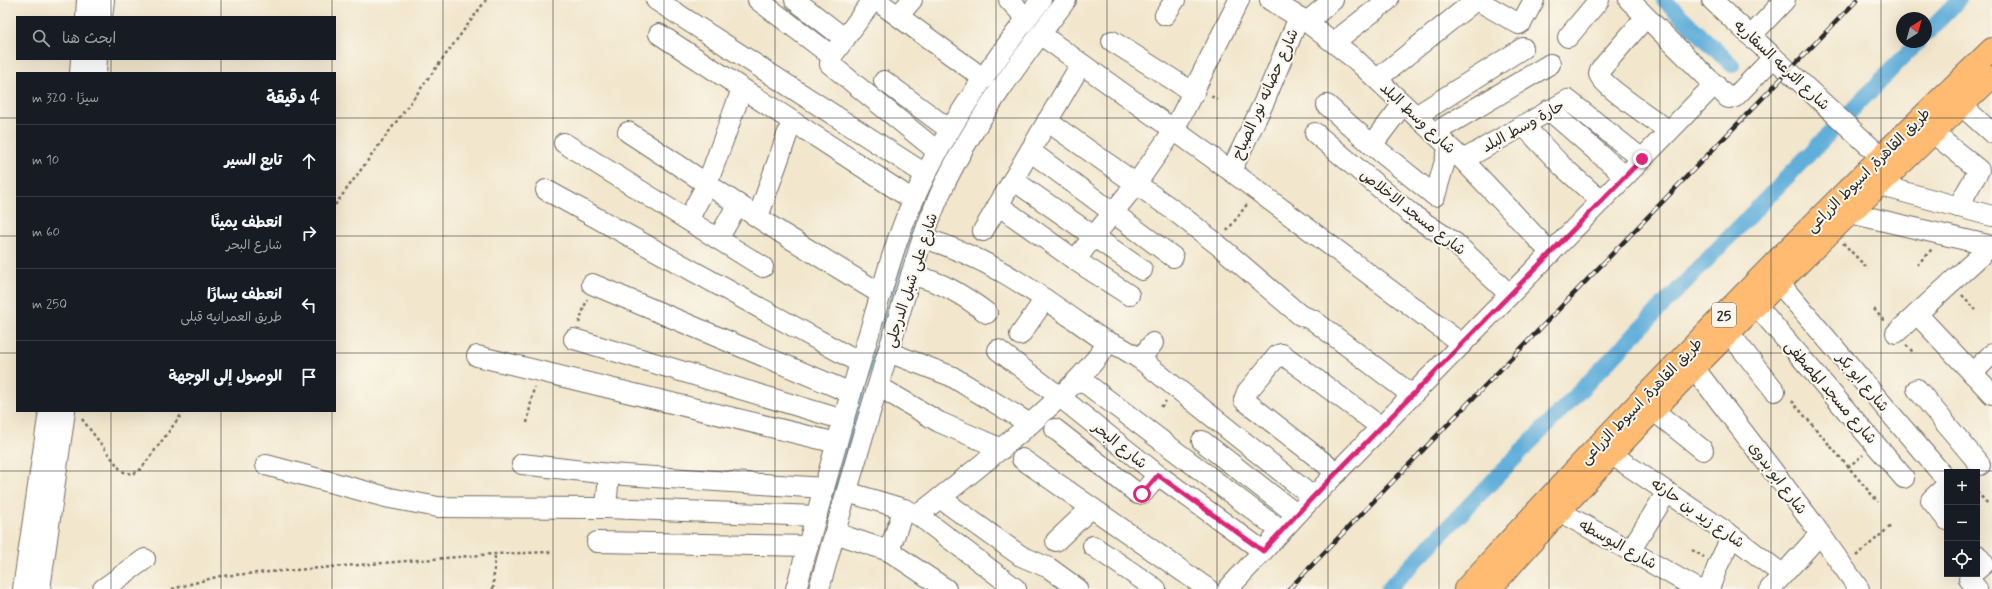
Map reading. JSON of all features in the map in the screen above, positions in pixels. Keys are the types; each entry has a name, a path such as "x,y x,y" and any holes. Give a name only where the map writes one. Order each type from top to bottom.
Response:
{"highway":[{"name":"طريق القاهرة, اسيوط الزراعى","path":"1465,589 1624,417 1880,156 1992,50"},
{"name":"طريق القاهرة, اسيوط الزراعى","path":"1497,587 1559,511 1611,454 1694,369 1878,185 1962,106 1989,84"}],"street":[{"path":"86,16 87,0"},
{"path":"102,16 104,0"},
{"path":"656,0 925,174"},
{"path":"758,0 832,61 937,152"},
{"path":"795,0 845,38"},
{"path":"832,61 845,38 874,0 984,79"},
{"path":"898,16 912,0"},
{"path":"1009,0 1026,18"},
{"name":"شارع على شبل الدرجلى","path":"796,589 851,393 895,246 913,200 925,174 950,130 1026,18 1041,0"},
{"name":"شارع على شبل الدرجلى","path":"819,589 911,275 936,203 960,155 1000,90 1066,0"},
{"path":"1075,260 1136,184 1174,130 1194,93 1239,0"},
{"name":"شارع وسط البلد","path":"1270,0 1303,20 1334,42 1377,79 1456,154 1550,253"},
{"path":"1303,20 1333,0"},
{"path":"1334,42 1388,0"},
{"path":"1377,79 1476,0 1519,24 1522,22 1534,0"},
{"path":"1568,37 1599,0"},
{"path":"1629,0 1728,98 1735,97 1773,58"},
{"name":"شارع الترعه السقاريه","path":"1712,0 1880,156"},
{"path":"1751,36 1785,0"},
{"path":"1646,17 1600,70 1599,74 1602,80 1613,90 1669,131"},
{"name":"شارع حضانه نور الصباح","path":"1231,171 1303,20"},
{"path":"659,34 913,200"},
{"path":"1040,34 1231,171 1257,192 1462,344"},
{"path":"1112,41 1194,93"},
{"path":"1372,145 1410,110 1523,48"},
{"path":"80,72 81,60"},
{"path":"96,72 97,60"},
{"path":"983,231 1081,64"},
{"path":"1434,133 1550,64"},
{"path":"884,81 950,130"},
{"path":"1228,589 1296,514 1715,84"},
{"path":"688,220 707,184 742,89"},
{"name":"حارة وسط البلد","path":"1456,154 1524,125 1568,100 1642,159"},
{"path":"1327,105 1372,145 1435,196 1456,154"},
{"path":"1962,106 1992,133"},
{"path":"1549,110 1625,176"},
{"path":"758,217 792,121"},
{"path":"1047,121 1217,244 1300,315 1313,320 1412,395"},
{"path":"1524,125 1562,166 1601,201"},
{"path":"628,132 758,217 881,294"},
{"name":"شارع مسجد الاخلاص","path":"1315,133 1412,214 1455,243 1510,294"},
{"path":"1933,133 1979,170 1958,207"},
{"path":"564,143 763,267"},
{"path":"1030,151 1173,257"},
{"path":"1013,180 1142,270"},
{"path":"1878,185 1992,216"},
{"path":"546,190 860,363"},
{"path":"718,239 738,204"},
{"path":"998,206 1129,296"},
{"path":"1850,213 1991,246"},
{"path":"923,238 951,247 992,265 1045,299 1108,343 1122,348 1140,359 1313,497"},
{"path":"1896,333 1991,246"},
{"path":"911,275 932,280 952,288 987,313"},
{"path":"592,284 851,393"},
{"name":"شارع ابو بكر","path":"1780,284 1944,476"},
{"path":"1020,335 1045,299"},
{"name":"شارع مسجد المصطفى","path":"1757,306 1904,478"},
{"path":"1917,314 1992,394"},
{"path":"1730,334 1775,391"},
{"path":"574,339 844,420"},
{"path":"889,551 911,512 940,498 1002,449 1080,380 1108,343"},
{"path":"1140,359 1153,343"},
{"name":"شارع البحر","path":"998,350 1158,475 1263,551"},
{"path":"888,352 951,376 1030,424"},
{"path":"1337,473 1244,400 1248,392 1278,355 1282,354 1381,427"},
{"path":"1972,373 1992,354"},
{"path":"478,356 837,443"},
{"name":"شارع ابو بدوى","path":"1694,369 1820,534 1859,589"},
{"path":"1080,380 1281,531"},
{"path":"878,386 939,422 1002,449"},
{"path":"1917,389 1980,465"},
{"path":"1654,411 1703,450"},
{"path":"23,589 49,412"},
{"path":"40,589 72,414"},
{"path":"1055,429 1138,494 1143,493 1158,475"},
{"path":"1202,441 1296,514"},
{"name":"شارع زيد بن حارثه","path":"1611,454 1732,536 1782,574"},
{"path":"1022,459 1208,589"},
{"path":"522,464 609,474 824,488"},
{"path":"266,465 390,498 438,507 606,508 817,516"},
{"path":"606,508 609,474"},
{"path":"1944,488 1930,500 1944,516"},
{"path":"847,492 911,512 1016,589"},
{"path":"1630,551 1667,492"},
{"path":"940,498 1021,556 1049,568 1078,589"},
{"path":"1056,541 1091,508"},
{"name":"شارع البوسطه","path":"1559,511 1698,589"},
{"path":"835,533 889,551 946,589"},
{"path":"1770,589 1782,574 1820,534"},
{"path":"1709,589 1718,565 1732,536"},
{"path":"597,542 808,546"},
{"path":"1093,546 1156,589"},
{"path":"102,589 145,559"},
{"path":"1980,559 1984,564 1980,567"},
{"path":"1971,577 1969,579 1977,589"}],"path":[{"path":"336,204 486,0"},
{"path":"1217,244 1257,192"},
{"path":"1832,231 1868,269"},
{"path":"574,339 592,284"},
{"path":"527,423 538,371"},
{"path":"1792,401 1878,502"},
{"path":"72,414 120,469 124,472 133,474 142,468 183,412"},
{"path":"1980,495 1989,505"},
{"path":"1844,566 1892,525"},
{"path":"172,589 220,576 495,554 551,552"},
{"path":"493,589 495,554"}],"waterway":[{"path":"1664,0 1732,65"},
{"path":"1932,28 1959,0"},
{"path":"1388,589 1912,48"},
{"path":"821,537 904,254 922,206"}],"railway":[{"path":"1289,589 1857,0"}],"route":[{"path":"1142,494 1158,475 1263,551 1296,514 1642,159"}]}
